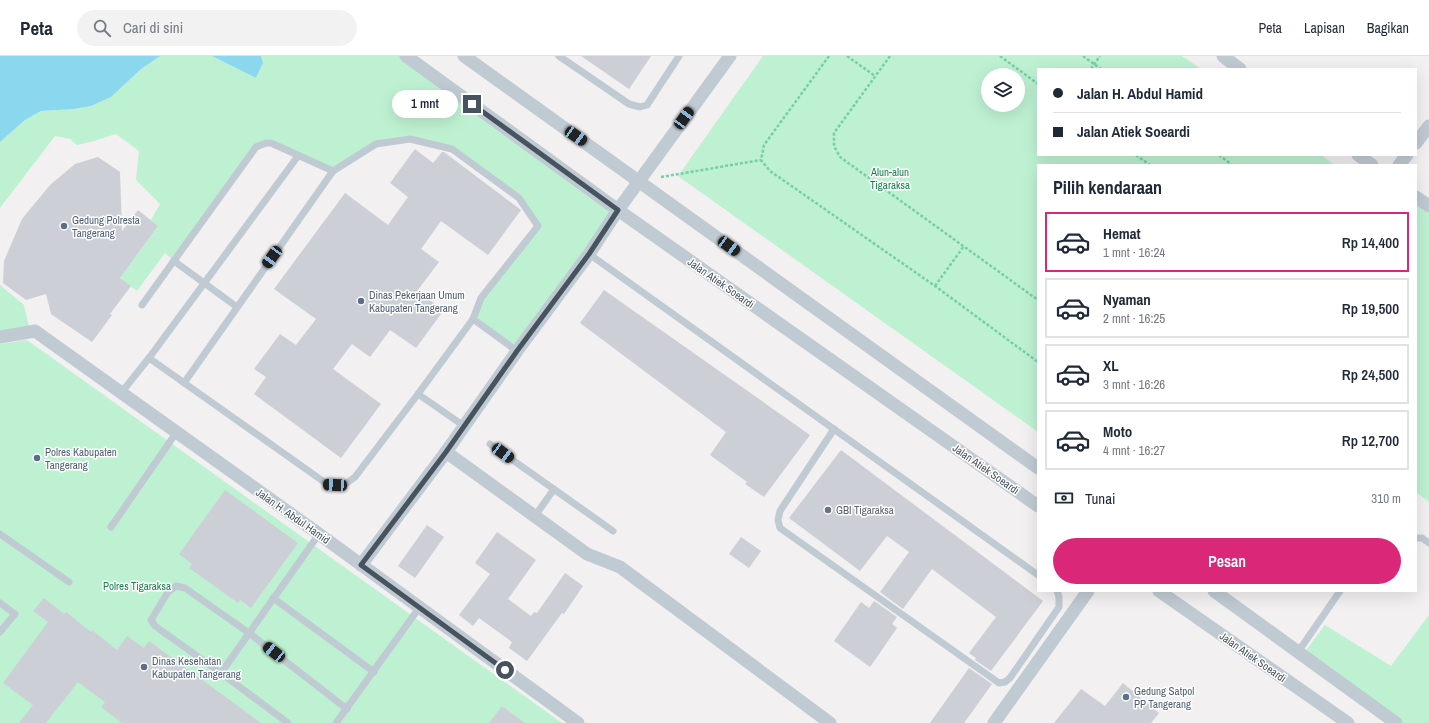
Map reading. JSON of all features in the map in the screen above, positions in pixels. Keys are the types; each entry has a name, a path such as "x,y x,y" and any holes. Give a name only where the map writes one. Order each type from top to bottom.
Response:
{"street":[{"name":"Jalan Atiek Soeardi","path":"406,56 618,210 1037,505"},
{"path":"464,56 1037,467"},
{"path":"361,565 446,452 517,351 589,254 618,210 730,56"},
{"path":"1223,56 1239,68"},
{"path":"1417,142 1429,126"},
{"path":"1359,156 1371,164"},
{"path":"1400,164 1406,156"},
{"path":"1417,198 1429,206"},
{"name":"Jalan H. Abdul Hamid","path":"0,337 34,331 319,534 578,723"},
{"path":"446,452 587,554 620,566 830,723"},
{"path":"998,720 1087,592"},
{"name":"Jalan Atiek Soeardi","path":"1160,592 1348,723"},
{"path":"1215,592 1396,723"}],"lane":[{"path":"559,56 629,104 640,107 647,105 679,56"},
{"path":"149,358 327,484 344,485 355,477 418,394 473,319 481,298 538,226 519,198 452,149 410,138 376,144 334,171 184,382"},
{"path":"142,305 256,147 266,143 271,143 334,171"},
{"path":"121,393 149,358 298,156"},
{"path":"589,254 1037,574"},
{"path":"174,261 237,307"},
{"path":"473,319 517,351"},
{"path":"418,394 464,426"},
{"path":"834,429 780,511 778,520 780,528 999,682 1004,682 1010,678 1059,606 1057,592"},
{"path":"111,527 176,433"},
{"path":"490,444 613,531"},
{"path":"535,516 554,489"},
{"path":"0,534 69,582"},
{"path":"221,673 319,534"},
{"path":"1417,538 1422,538 1429,543"},
{"path":"288,723 155,626 151,620 168,592 176,586 181,586 249,633 347,709"},
{"path":"1298,652 1339,592"},
{"path":"273,598 374,672"},
{"path":"0,603 14,614 0,632"},
{"path":"336,723 419,608"}],"path":[{"path":"761,160 764,145 829,56"},
{"path":"847,56 875,76"},
{"path":"890,56 834,133 834,146 840,157 1037,299"},
{"path":"1000,56 1037,83"},
{"path":"1083,56 1100,68"},
{"path":"1092,68 1100,56"},
{"path":"1137,156 1149,164"},
{"path":"1220,156 1231,164"},
{"path":"639,181 761,160"},
{"path":"761,160 770,171 936,286 1037,361"},
{"path":"936,286 964,246"}],"green space":[{"path":"160,56 212,56 256,78 263,63 261,56 406,56 618,210 517,351 473,319 481,298 538,226 519,198 452,149 410,139 377,144 333,171 279,146 260,144 174,261 165,253 137,291 120,278 158,226 151,220 160,204 136,180 139,151 116,134 77,145 70,139 55,136 0,208 0,142 25,120 41,111 74,109 91,106 111,97 141,69"},
{"name":"Alun-alun Tigaraksa","path":"763,56 1182,56 1200,68 1037,68 1037,156 1322,156 1334,164 1037,164 1037,431 678,176"},
{"path":"1417,205 1429,213 1429,502 1417,493"},
{"path":"0,285 24,305 30,331 0,336"},
{"name":"Polres Tigaraksa","path":"27,340 562,723 0,723 0,344"},
{"path":"1429,615 1429,723 1401,723 1304,653 1325,625 1391,666"}],"water":[{"path":"0,56 160,56 141,69 111,97 91,106 74,109 41,111 25,120 0,142"},
{"path":"212,56 261,56 263,63 256,78"}],"building":[{"path":"581,56 651,56 629,89"},
{"name":"Dinas Pekerjaan Umum Kabupaten Tangerang","path":"415,149 433,163 442,152 444,152 521,210 488,255 441,221 421,249 439,262 417,291 444,310 416,348 390,330 370,357 352,344 333,369 381,404 341,458 254,394 266,377 254,369 280,334 296,345 316,319 274,289 345,193 388,225 408,197 390,183"},
{"name":"Gedung Polresta Tangerang","path":"98,157 120,172 122,231 138,210 158,226 120,278 131,286 110,314 112,315 92,342 51,314 46,294 26,300 3,283 4,261 22,219 50,185 75,164"},
{"path":"604,290 810,435 764,497 745,484 747,482 710,455 726,432 580,323"},
{"path":"841,450 1043,601 991,671 975,660 976,658 969,653 996,617 932,569 903,609 880,592 909,552 887,536 860,571 789,518"},
{"path":"225,490 298,543 251,608 240,600 238,603 189,568 192,564 179,554"},
{"path":"427,525 444,537 415,578 398,566"},
{"path":"497,532 536,560 508,599 531,616 534,612 537,613 565,573 583,586 564,614 562,613 527,661 509,648 512,642 479,618 473,626 459,615 490,574 475,563"},
{"path":"741,537 761,551 749,568 729,554"},
{"path":"44,598 64,614 66,612 91,632 92,630 117,650 127,636 144,648 149,641 261,723 122,723 101,707 105,702 78,682 46,723 19,723 33,705 3,683 48,622 33,611"},
{"path":"874,601 897,617 892,624 897,628 870,667 834,641 861,602 869,608"},
{"path":"969,668 992,684 964,723 930,723"},
{"name":"Gedung Satpol PP Tangerang","path":"1123,683 1159,713 1151,723 1054,723 1081,689 1105,706"},
{"path":"502,706 525,723 489,723"}],"place":[{"name":"Gedung Polresta Tangerang","path":"64,226"},
{"name":"Dinas Pekerjaan Umum Kabupaten Tangerang","path":"361,301"},
{"name":"Polres Kabupaten Tangerang","path":"37,458"},
{"name":"GBI Tigaraksa","path":"828,510"},
{"name":"Dinas Kesehatan Kabupaten Tangerang","path":"144,667"},
{"name":"Gedung Satpol PP Tangerang","path":"1126,697"}],"route":[{"path":"472,104 618,210 589,254 517,351 446,452 361,565 505,670"}]}
